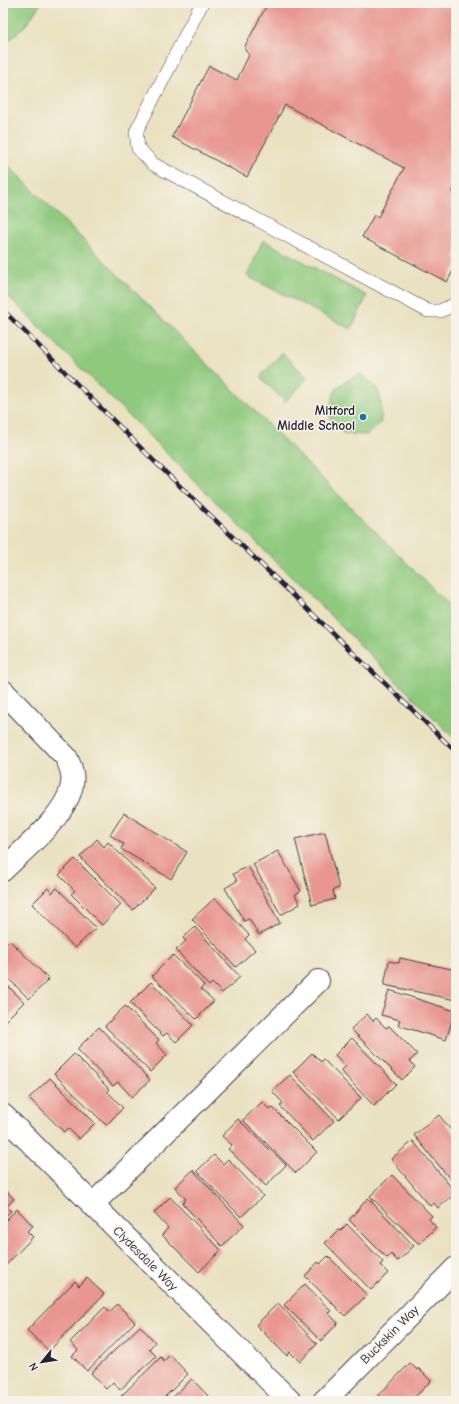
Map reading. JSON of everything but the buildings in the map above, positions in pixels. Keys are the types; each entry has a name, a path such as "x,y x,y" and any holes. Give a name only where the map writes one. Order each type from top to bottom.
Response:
{"street":[{"path":"3,692 66,756 72,768 73,783 68,801 58,814 3,870"},
{"path":"92,1205 318,981"},
{"name":"Clydesdale Way","path":"3,1115 290,1401"},
{"name":"Buckskin Way","path":"324,1401 456,1268"}],"lane":[{"path":"202,3 136,132 138,148 153,164 428,311 440,310 456,304"}],"green space":[{"path":"3,3 41,3 26,25 3,46"},
{"path":"3,160 456,612 456,740 3,291"},
{"path":"263,240 367,296 351,329 247,276"},
{"path":"282,353 308,378 285,402 260,377"},
{"path":"360,374 368,379 377,389 381,405 381,422 367,435 344,434 330,418 332,401 336,390 340,386"}],"railway":[{"path":"3,310 157,464 456,752"}],"place":[{"name":"Mitford Middle School","path":"363,417"}]}
